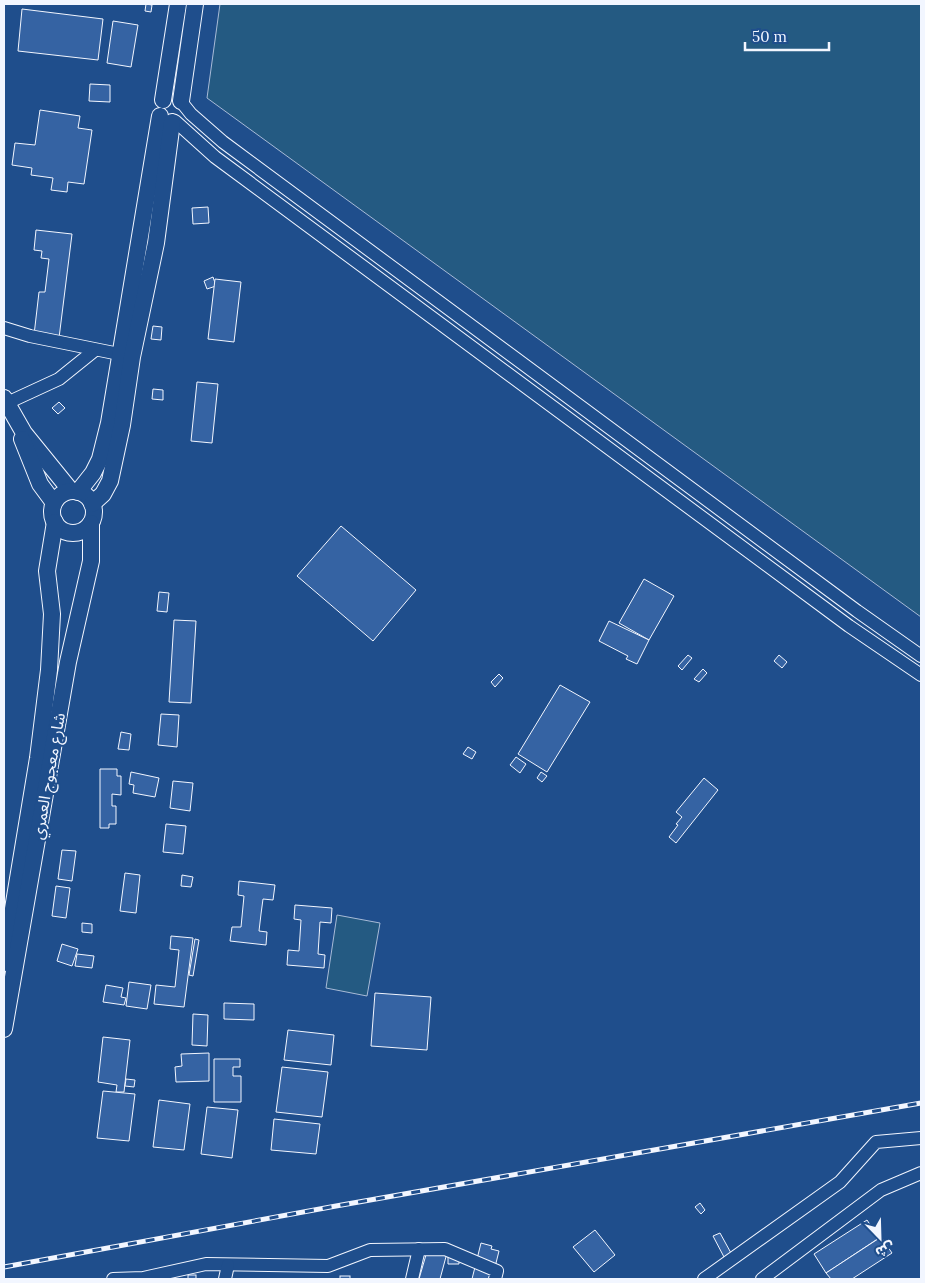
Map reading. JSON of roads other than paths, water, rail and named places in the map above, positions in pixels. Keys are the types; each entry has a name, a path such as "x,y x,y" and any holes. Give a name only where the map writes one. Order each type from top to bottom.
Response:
{"main road":[{"path":"168,115 178,4"},
{"path":"5,400 24,433 74,492 84,494 92,504 94,510 90,523 80,532 72,533 60,528 55,522 52,509 58,497 74,492 93,473 100,459 126,356 170,96 182,103 195,4"},
{"path":"92,504 103,494 110,481 122,425 126,356"},
{"path":"5,400 40,484 54,502"},
{"name":"شارع معجوج العمري","path":"4,963 38,758 48,680 52,614 47,571 55,522"},
{"name":"شارع معجوج العمري","path":"4,1029 68,662 91,561 90,523"}],"street":[{"path":"182,103 223,142 848,605 921,656"},
{"path":"168,115 215,157 849,626 921,675"},
{"path":"4,328 30,336 126,356"},
{"path":"5,400 59,379 95,350"},
{"path":"704,1279 840,1182 876,1142 921,1138"},
{"path":"762,1279 881,1190 921,1173"},
{"path":"412,1279 419,1249"},
{"path":"113,1279 142,1278 206,1264 328,1266 370,1250 445,1249 497,1271 495,1279"},
{"path":"225,1279 228,1265"},
{"path":"325,1279 328,1266"}],"railway":[{"path":"4,1267 336,1206 921,1103"}]}
